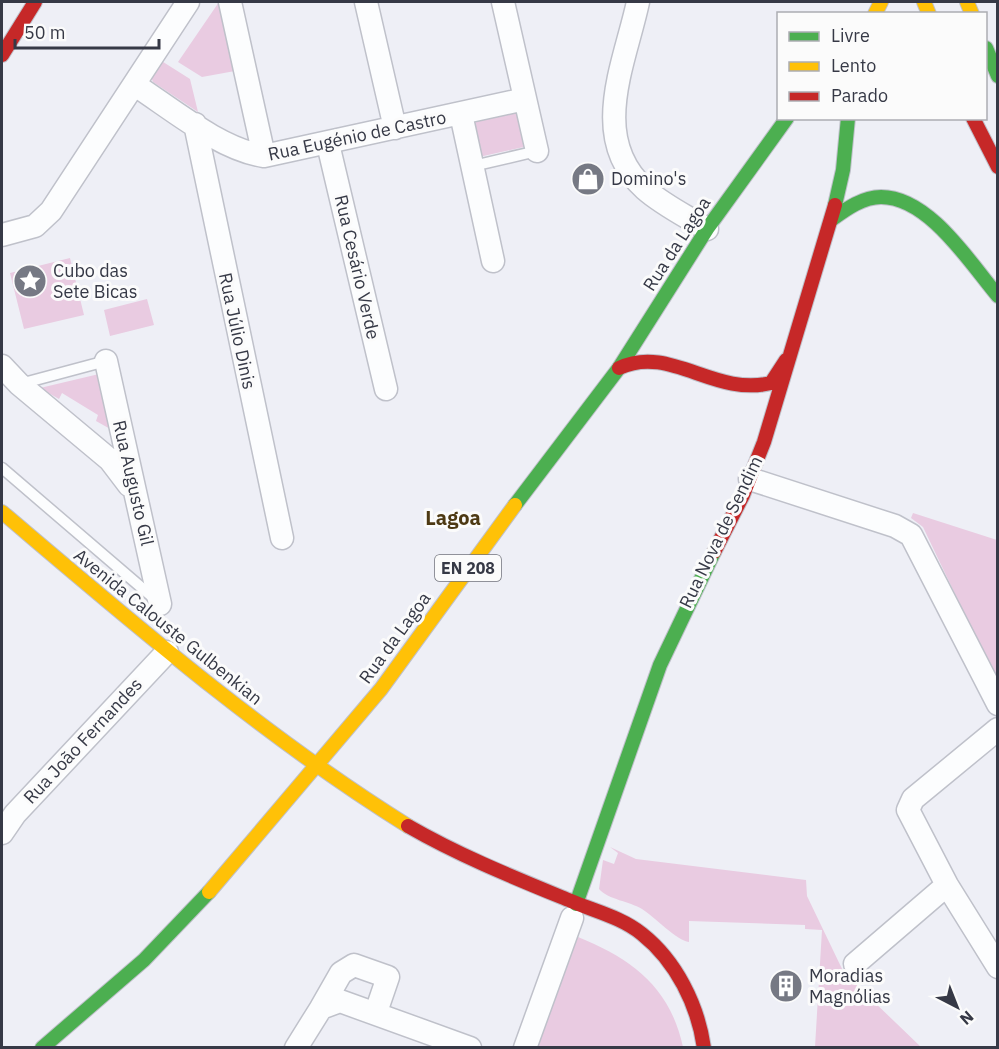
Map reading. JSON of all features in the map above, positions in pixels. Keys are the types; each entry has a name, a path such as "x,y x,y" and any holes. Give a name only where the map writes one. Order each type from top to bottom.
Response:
{"main road":[{"path":"2,55 35,2"},
{"path":"987,50 998,76"},
{"name":"Rua da Lagoa","path":"42,1047 165,941 381,689 486,542 619,368 647,325 667,288 786,120"},
{"name":"Rua Nova de Sendim","path":"574,915 660,666 689,599 750,479 764,442 831,220 843,170 848,120"},
{"path":"974,120 998,166"},
{"path":"831,220 852,206 872,199 890,198 905,202 921,211 933,222 998,296"},
{"path":"647,325 644,334 650,347 655,354 671,366"},
{"path":"740,388 758,388 771,383 783,366 793,342"},
{"path":"619,368 629,361 640,359 671,366 740,388 761,401 767,410 764,442"},
{"name":"Avenida Calouste Gulbenkian","path":"2,512 167,652 315,767 358,808 412,845"},
{"name":"Avenida Calouste Gulbenkian","path":"315,767 444,845 574,915 620,921 642,934 657,949 681,983"},
{"path":"636,946 661,963 681,983 699,1022 704,1047"}],"street":[{"path":"2,235 35,226 51,211 188,2"},
{"path":"230,2 264,156"},
{"path":"366,2 395,128"},
{"path":"503,2 537,151"},
{"path":"638,2 622,55 615,99 614,136 625,163 644,188 707,229"},
{"name":"Rua Eugénio de Castro","path":"135,85 231,146 251,154 264,156 328,144 525,99"},
{"path":"461,114 493,261"},
{"name":"Rua Júlio Dinis","path":"195,124 282,537"},
{"name":"Rua Cesário Verde","path":"328,144 386,389"},
{"name":"Rua Augusto Gil","path":"106,361 160,604"},
{"path":"2,366 19,384 110,460 127,480 135,495"},
{"path":"750,479 896,526 911,535 998,704"},
{"name":"Rua João Fernandes","path":"2,833 8,812 167,652"},
{"path":"998,729 909,805 911,818 947,885 998,967"},
{"path":"855,964 947,885"},
{"name":"Rua Nova de Sendim","path":"525,1047 574,915"},
{"path":"296,1047 341,973 354,965 388,977 376,1012"},
{"path":"321,1008 340,1001 470,1047"}],"lane":[{"path":"473,166 537,151"},
{"path":"19,384 106,361"},
{"path":"2,468 160,604"}],"shaded area":[{"path":"221,2 235,71 202,77 178,62"},
{"path":"160,60 190,79 198,112 153,82 151,77"},
{"path":"519,109 528,146 479,157 471,120"},
{"path":"70,258 84,315 24,329 10,273"},
{"path":"147,299 154,325 110,336 104,310"},
{"path":"99,374 112,430 96,421 98,415 62,393 59,399 40,388"},
{"path":"913,513 997,540 997,682 923,527 911,518"},
{"path":"610,847 636,859 806,880 807,896 844,973 921,1047 815,1047 822,930 805,929 805,925 689,921 689,942 684,941 642,909 608,896 599,889 603,860 614,864 618,853"},
{"path":"578,937 615,955 646,978 669,1008 683,1047 536,1048"}],"traffic: fast":[{"path":"987,50 998,76"},
{"path":"515,505 619,368 707,229 786,120"},
{"path":"835,205 843,170 848,120"},
{"path":"831,220 867,199 881,197 899,200 916,208 947,234 998,296"},
{"path":"576,904 660,665 714,552"},
{"path":"42,1048 144,960 209,892"}],"traffic: slow":[{"path":"876,12 881,2"},
{"path":"924,2 928,12"},
{"path":"967,2 971,12"},
{"path":"209,892 381,689 515,505"},
{"path":"2,512 250,716 354,791 408,826"}],"traffic: jam":[{"path":"2,55 35,2"},
{"path":"974,120 998,167"},
{"path":"714,552 743,495 764,442 835,205"},
{"path":"619,368 638,362 656,362 730,383 750,385 771,383 786,360"},
{"path":"408,826 488,866 634,928 665,957 684,985 697,1016 704,1048"}],"place":[{"name":"Domino's","path":"588,179"},
{"name":"Cubo das Sete Bicas","path":"30,281"},
{"name":"Moradias Magnólias","path":"786,986"}],"district":[{"name":"Lagoa","path":"453,518"}]}
